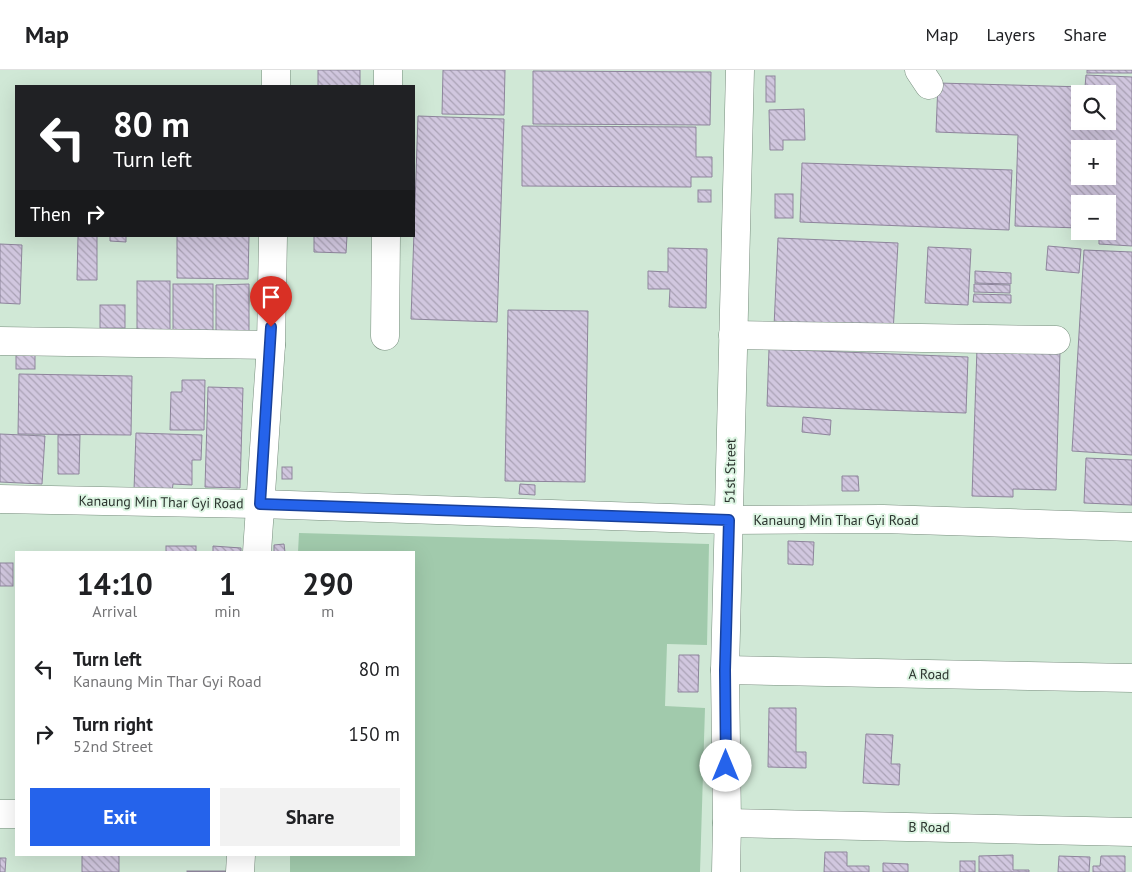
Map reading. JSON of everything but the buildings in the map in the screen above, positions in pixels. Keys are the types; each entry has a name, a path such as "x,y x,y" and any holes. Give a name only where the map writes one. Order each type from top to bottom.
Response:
{"street":[{"path":"276,70 276,85"},
{"path":"388,70 388,85"},
{"name":"51st Street","path":"726,872 725,670 740,70"},
{"path":"257,551 271,345 273,237"},
{"path":"385,336 386,237"},
{"path":"733,335 1056,340"},
{"path":"0,341 271,345"},
{"name":"Kanaung Min Thar Gyi Road","path":"0,499 260,504 729,520 883,519 1132,527"},
{"name":"A Road","path":"725,670 1132,678"},
{"path":"0,814 15,814"},
{"name":"B Road","path":"727,823 1132,832"},
{"path":"240,872 241,856"}],"green space":[{"path":"299,533 709,544 707,645 667,644 665,706 705,708 700,872 290,872 290,856 415,856 415,551 298,551"}],"route":[{"path":"271,327 260,504 729,520 725,670 726,766"}]}
